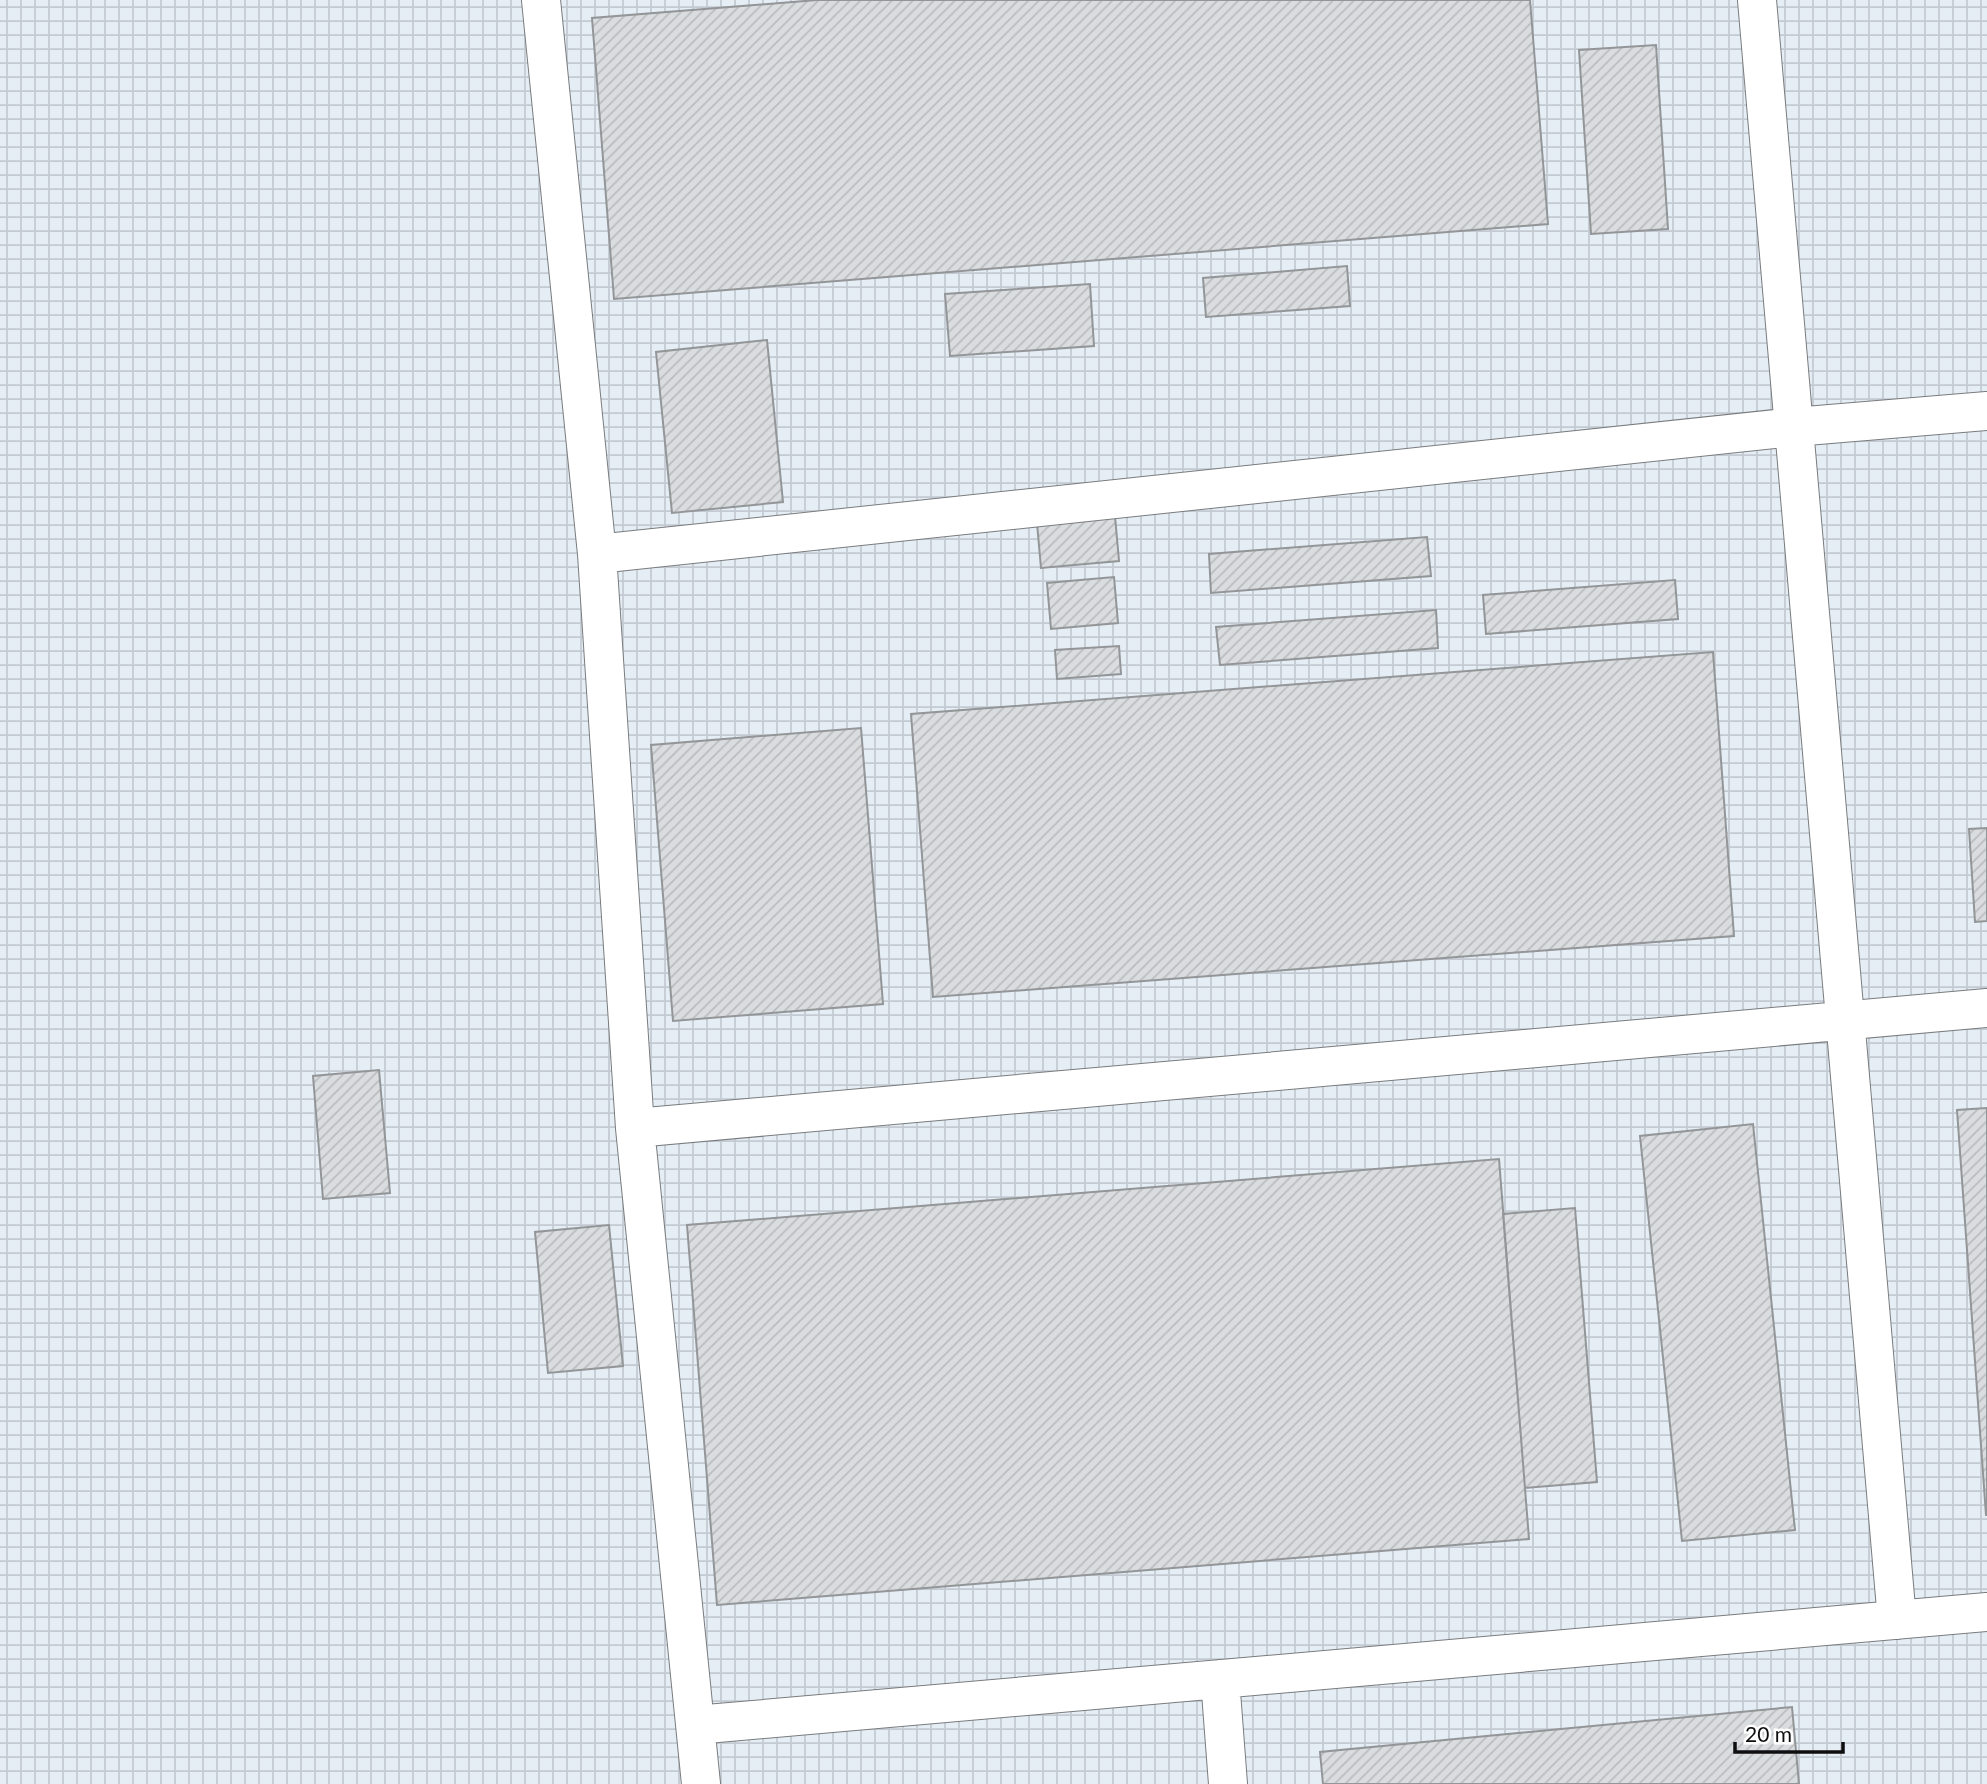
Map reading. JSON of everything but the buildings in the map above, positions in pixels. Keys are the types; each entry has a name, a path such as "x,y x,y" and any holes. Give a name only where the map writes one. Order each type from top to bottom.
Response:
{"street":[{"path":"541,0 597,554 635,1128 701,1784"},
{"path":"1757,0 1897,1620"},
{"path":"597,554 1794,427 1987,411"},
{"path":"635,1128 1987,1008"},
{"path":"695,1725 1987,1612"},
{"path":"1220,1679 1228,1784"}],"shaded area":[{"path":"0,0 1987,0 1987,1784 0,1784"}]}
